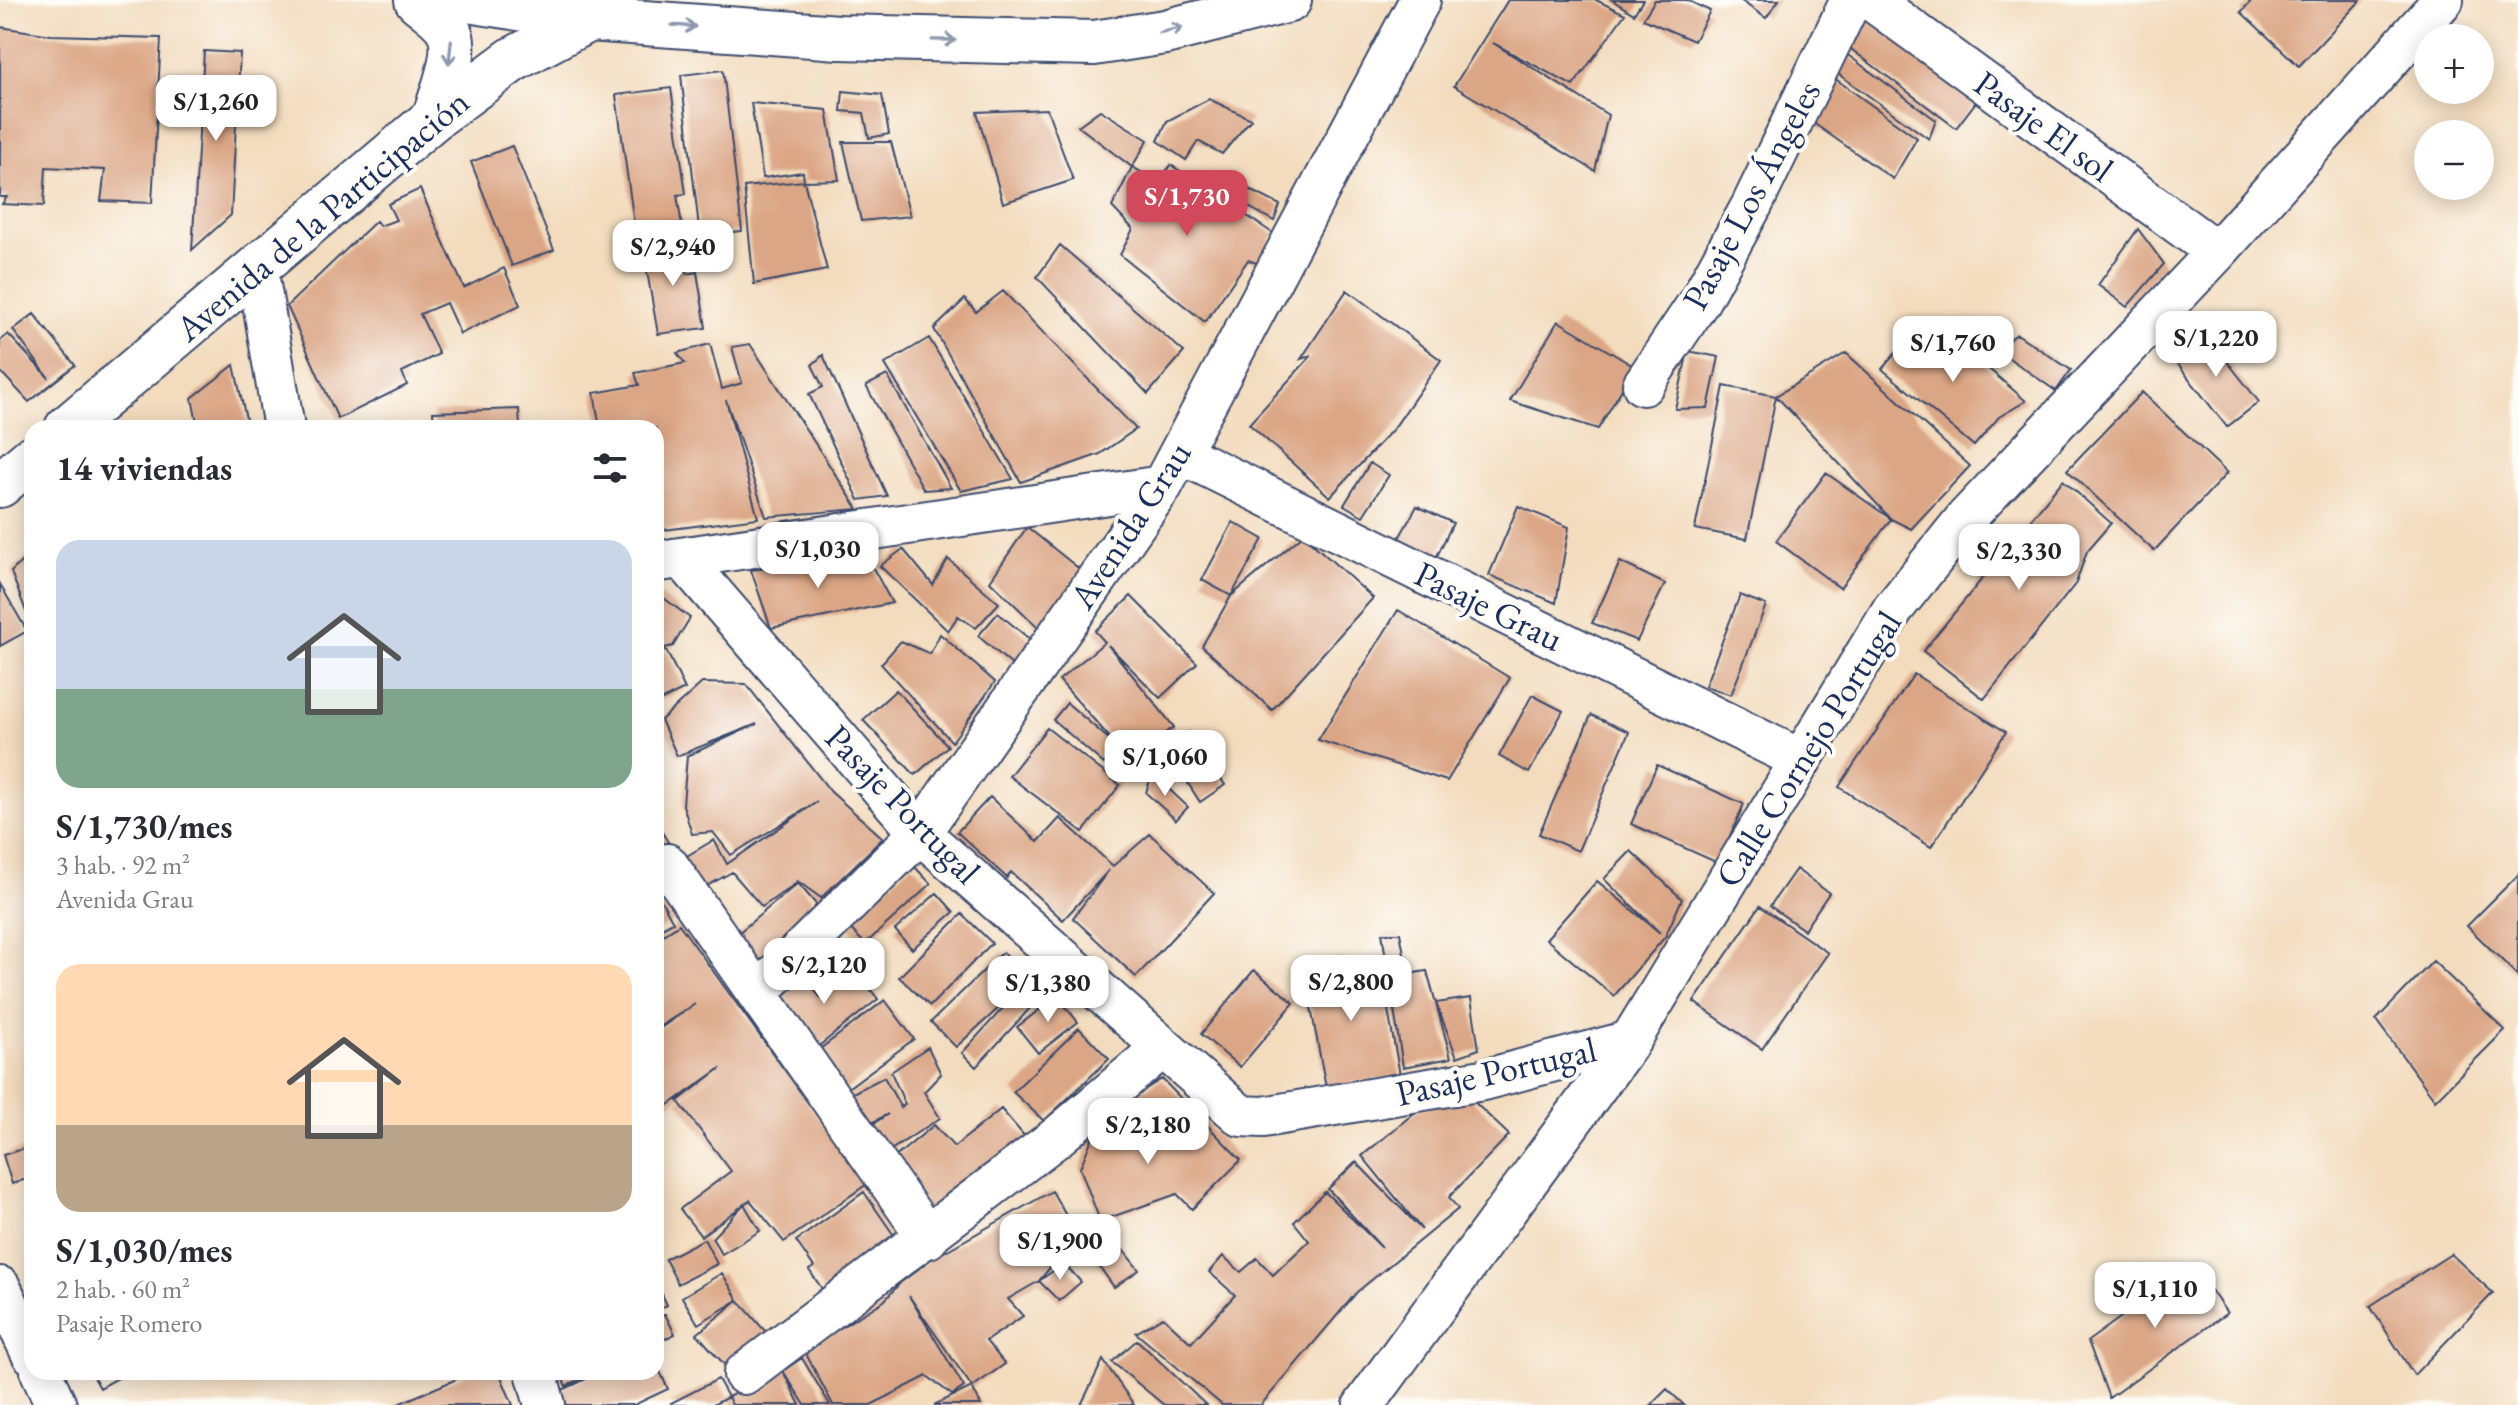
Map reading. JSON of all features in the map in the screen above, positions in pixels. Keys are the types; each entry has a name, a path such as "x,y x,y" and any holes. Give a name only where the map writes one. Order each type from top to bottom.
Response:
{"main road":[{"path":"417,0 443,22 453,48 435,117"},
{"path":"468,0 589,19 839,37 1094,43 1165,32 1289,0"},
{"name":"Avenida de la Participación","path":"76,420 435,117 512,60 589,19"},
{"path":"0,485 24,465"}],"street":[{"path":"589,19 631,0"},
{"name":"Avenida Grau","path":"758,992 920,833 1171,469 1420,0"},
{"name":"Pasaje Los Ángeles","path":"1643,385 1700,300 1752,205 1851,0"},
{"name":"Pasaje El sol","path":"1871,0 2217,252"},
{"name":"Calle Cornejo Portugal","path":"1364,1405 1630,1041 1893,609 1966,518 2217,252 2443,0"},
{"path":"257,267 283,420"},
{"path":"669,560 1171,469"},
{"name":"Pasaje Grau","path":"1171,469 1799,759"},
{"name":"Pasaje Portugal","path":"669,560 920,833 1241,1116 1263,1117 1483,1080 1630,1041"},
{"path":"667,864 928,1238"},
{"path":"744,1374 928,1238 1057,1137 1163,1047"},
{"path":"0,1287 24,1337"},
{"path":"45,1380 56,1405"},
{"path":"538,1380 545,1405"}],"building":[{"path":"1508,0 1596,0 1625,14 1573,86 1493,43 1608,115 1595,171 1454,86"},
{"path":"1612,0 1643,0 1634,14"},
{"path":"1655,0 1687,0 1710,11 1694,41 1643,19"},
{"path":"1740,0 1779,0 1766,18"},
{"path":"2252,0 2361,0 2299,66 2241,12"},
{"path":"1866,8 1982,94 1956,128 1835,37"},
{"path":"0,27 51,35 161,38 152,203 101,201 105,170 46,167 44,206 2,204 7,197 0,197"},
{"path":"1837,47 1936,120 1929,139 1823,63"},
{"path":"204,51 240,53 231,215 192,250"},
{"path":"723,70 742,231 700,236 681,75"},
{"path":"1823,70 1917,138 1893,179 1802,115"},
{"path":"671,88 686,194 677,195 683,232 636,238 616,95"},
{"path":"843,91 882,95 889,134 869,138 864,113 841,111"},
{"path":"1209,99 1251,119 1222,154 1198,141 1186,160 1158,141 1167,121"},
{"path":"751,103 827,110 839,180 804,181 803,172 763,178"},
{"path":"1047,109 1073,180 1003,203 977,112"},
{"path":"1100,110 1148,140 1132,167 1078,126"},
{"path":"843,142 891,142 910,216 861,221"},
{"path":"512,146 554,250 512,266 471,162"},
{"path":"1171,165 1274,234 1259,264 1248,260 1205,322 1120,255 1133,229 1112,207 1132,167 1158,181"},
{"path":"804,181 827,270 754,284 744,187"},
{"path":"1237,183 1280,205 1274,221 1229,196"},
{"path":"420,189 464,288 504,268 520,305 460,334 446,303 420,314 439,354 402,372 407,385 338,419 287,306 376,221 380,226 396,220 388,204"},
{"path":"2138,229 2164,264 2127,307 2098,285"},
{"path":"679,238 687,274 697,272 706,328 658,334 642,243"},
{"path":"1060,245 1184,352 1148,394 1037,277"},
{"path":"1347,290 1441,360 1394,428 1330,497 1249,424 1312,355 1301,359"},
{"path":"1003,291 1136,429 1100,454 1021,482 934,329 965,299 976,312"},
{"path":"34,314 75,365 29,402 0,371 0,341 8,334 49,378 13,330"},
{"path":"1558,321 1635,367 1598,429 1510,401"},
{"path":"2201,328 2259,402 2227,427 2176,362"},
{"path":"1944,330 2026,401 1999,417 1974,446 1882,369 1907,340"},
{"path":"2017,334 2071,370 2056,391 1996,349"},
{"path":"929,338 1013,479 961,491 885,364"},
{"path":"710,344 722,389 742,383 732,347 750,344 858,509 766,517 726,400 758,518 664,530 664,420 599,420 594,393 639,385 635,373 685,363 677,353"},
{"path":"1688,351 1719,357 1708,408 1675,409"},
{"path":"1846,353 1970,466 1911,529 1891,519 1776,396"},
{"path":"823,355 887,496 859,500 809,394 823,387 812,365"},
{"path":"234,365 246,420 196,420 192,398"},
{"path":"887,375 951,488 924,490 866,386"},
{"path":"1724,386 1776,396 1747,539 1695,529"},
{"path":"2142,392 2227,473 2154,551 2067,470"},
{"path":"519,409 520,420 434,420 433,412"},
{"path":"1370,463 1389,475 1363,516 1344,505"},
{"path":"1826,473 1891,519 1840,588 1776,541"},
{"path":"2063,480 2111,523 2087,551 2076,583 1984,699 1923,651"},
{"path":"1417,506 1453,523 1436,558 1399,538"},
{"path":"1518,506 1569,527 1556,603 1489,575"},
{"path":"1233,522 1263,539 1231,596 1202,580"},
{"path":"1027,527 1083,572 1041,630 990,581"},
{"path":"1303,535 1373,598 1272,710 1202,646 1231,596"},
{"path":"903,549 933,585 948,559 999,603 976,628 958,616 948,631 880,566"},
{"path":"867,557 892,603 771,628 751,570"},
{"path":"24,559 24,606 11,572"},
{"path":"1620,562 1665,584 1637,641 1592,623"},
{"path":"0,584 24,626 24,633 0,646"},
{"path":"1740,595 1766,605 1731,695 1705,686"},
{"path":"1131,596 1197,663 1160,698 1108,645 1174,727 1128,764 1118,747 1059,680 1105,642 1095,631"},
{"path":"664,598 690,618 673,646 664,648"},
{"path":"1398,610 1510,678 1447,781 1318,740"},
{"path":"998,613 1038,646 1018,670 978,636"},
{"path":"940,634 995,682 952,742 881,664 901,641 930,654"},
{"path":"664,651 685,689 664,699"},
{"path":"1914,674 2006,732 1931,847 1839,787"},
{"path":"702,683 746,684 831,792 883,838 821,898 796,880 798,882 762,907 732,872 693,894 675,863 714,840 727,864 817,802 731,855 713,832 692,834 683,805 687,756 757,724 677,756 664,727 664,717"},
{"path":"896,690 948,746 915,775 863,720"},
{"path":"1532,695 1563,711 1529,773 1499,756"},
{"path":"1067,703 1118,747 1104,764 1053,720"},
{"path":"1591,715 1629,732 1578,851 1539,834"},
{"path":"1047,728 1120,785 1083,832 1009,776"},
{"path":"1190,732 1225,785 1200,802 1159,738"},
{"path":"1657,765 1744,804 1718,863 1631,824"},
{"path":"1152,773 1188,807 1176,820 1146,793"},
{"path":"990,797 1038,842 1060,818 1113,866 1150,834 1214,893 1136,977 1073,918 1109,870 1063,920 1011,872 1007,878 957,832"},
{"path":"664,835 671,847 664,851"},
{"path":"1631,851 1682,899 1665,937 1614,996 1546,939 1597,881 1660,933 1604,879"},
{"path":"912,864 931,884 865,944 846,924"},
{"path":"1796,869 1829,893 1804,930 1770,906"},
{"path":"2518,875 2518,976 2467,926"},
{"path":"798,883 821,910 759,963 736,935"},
{"path":"937,893 954,912 912,949 895,930"},
{"path":"664,906 673,922 664,927"},
{"path":"1760,906 1828,953 1762,1049 1694,1002"},
{"path":"962,914 992,943 930,1006 899,977"},
{"path":"679,924 867,1184 784,1242 750,1200 701,1236 680,1209 731,1171 678,1101 721,1068 664,1108 664,1025 695,1004 664,1024 664,934"},
{"path":"1382,933 1400,933 1408,974 1427,971 1451,1058 1403,1067"},
{"path":"1003,952 1043,994 976,1067 962,1053 1024,985 956,1047 931,1022"},
{"path":"1344,957 1347,973 1380,967 1400,1075 1326,1088 1303,965"},
{"path":"2433,961 2505,1030 2435,1100 2376,1020"},
{"path":"1254,970 1294,1003 1240,1067 1201,1034"},
{"path":"856,971 878,999 815,1049 772,995 801,972 821,998"},
{"path":"1057,996 1078,1022 1038,1053 1017,1027"},
{"path":"1471,998 1479,1049 1457,1057 1436,1003"},
{"path":"885,1000 914,1039 837,1096 808,1058"},
{"path":"1079,1028 1109,1059 1044,1121 1013,1092"},
{"path":"928,1047 941,1074 924,1092 940,1118 886,1153 869,1127 888,1114 864,1127 847,1096 884,1077 901,1108 905,1104 891,1072"},
{"path":"1162,1079 1241,1160 1192,1209 1177,1194 1100,1221 1080,1168 1101,1116"},
{"path":"1469,1097 1509,1135 1449,1197 1458,1209 1357,1292 1261,1405 1222,1405 1136,1333 1163,1317 1191,1343 1235,1295 1209,1272 1223,1256 1241,1272 1257,1258 1273,1275 1309,1241 1294,1222 1325,1192 1382,1248 1328,1189 1356,1162 1422,1230 1362,1156 1419,1109"},
{"path":"1001,1109 1026,1138 932,1217 894,1158 934,1125 954,1147"},
{"path":"24,1148 24,1180 12,1184 3,1155"},
{"path":"1052,1191 1077,1235 1039,1281 1008,1299 1023,1316 986,1341 1005,1364 972,1387 909,1296 964,1387 952,1395 927,1376 871,1405 833,1405 804,1350 884,1301 900,1283 930,1260"},
{"path":"864,1192 895,1237 823,1290 809,1270 814,1267 796,1241"},
{"path":"744,1204 760,1231 722,1254 712,1238"},
{"path":"1100,1221 1139,1270 1114,1287 1077,1235"},
{"path":"704,1239 717,1264 678,1284 665,1259"},
{"path":"2451,1254 2493,1293 2414,1375 2370,1306"},
{"path":"1064,1263 1081,1282 1059,1301 1039,1281"},
{"path":"2193,1265 2227,1313 2109,1398 2088,1341"},
{"path":"722,1273 738,1300 698,1324 682,1297"},
{"path":"738,1300 772,1339 732,1373 697,1334"},
{"path":"664,1314 675,1334 664,1339"},
{"path":"1137,1340 1206,1405 1164,1405 1112,1362"},
{"path":"802,1358 830,1405 805,1405 783,1371"},
{"path":"1103,1360 1134,1405 1081,1405"},
{"path":"783,1371 800,1405 732,1405 728,1397"},
{"path":"718,1379 728,1397 713,1405 671,1403"},
{"path":"96,1380 114,1380 100,1388"},
{"path":"454,1380 502,1380 513,1405 396,1405"},
{"path":"563,1380 578,1380 566,1386"},
{"path":"584,1380 664,1380 668,1389 634,1405 567,1405 560,1391"},
{"path":"972,1387 981,1405 934,1405"},
{"path":"1667,1389 1684,1405 1651,1405"}]}
